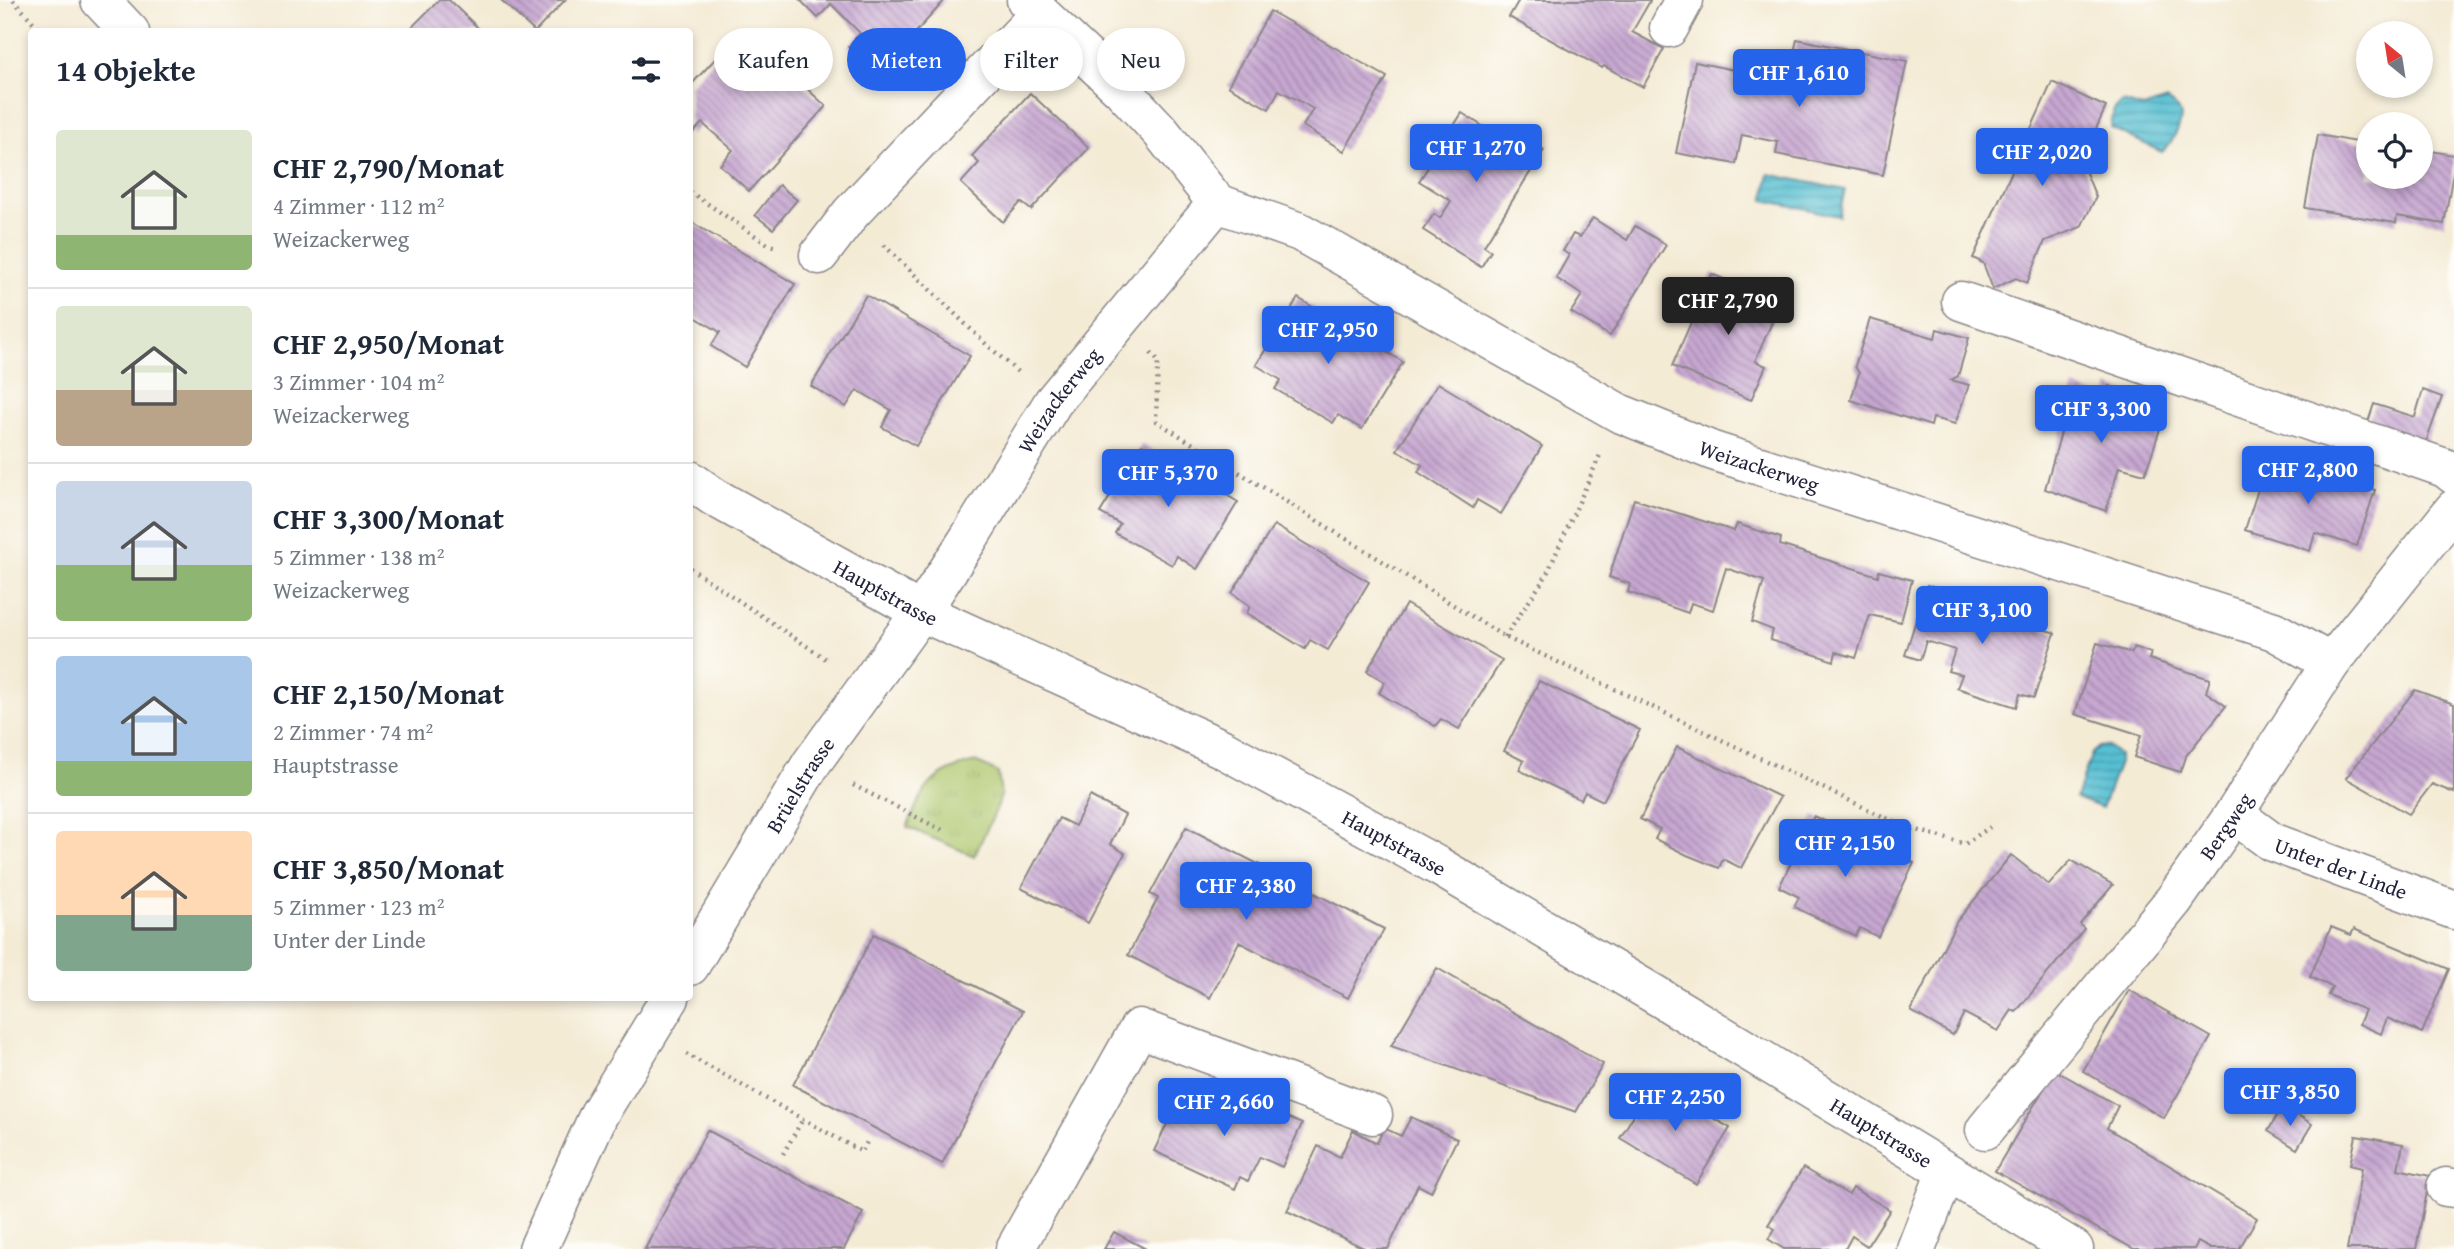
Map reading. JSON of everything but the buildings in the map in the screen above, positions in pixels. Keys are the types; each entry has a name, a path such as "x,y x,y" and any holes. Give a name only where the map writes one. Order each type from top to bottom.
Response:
{"street":[{"path":"100,0 126,28"},
{"path":"819,255 851,213 1033,6 1122,90 1161,132 1217,203"},
{"name":"Weizackerweg","path":"921,612 1053,402 1217,203 1300,232 1619,413 1713,451 2274,631 2331,663"},
{"path":"1961,301 2445,468 2454,475"},
{"name":"Hauptstrasse","path":"693,482 726,504 921,612 1221,748 1426,860 1659,997 2074,1249"},
{"name":"Bergweg","path":"1985,1130 2174,900 2234,814 2331,663 2454,509"},
{"name":"Brüelstrasse","path":"693,961 811,764 921,612"},
{"name":"Unter der Linde","path":"2234,814 2272,842 2454,910"},
{"path":"538,1249 599,1114 668,1001"},
{"path":"1015,1249 1139,1027 1373,1115"},
{"path":"1916,1249 1946,1172"}],"path":[{"path":"13,0 38,28"},
{"path":"693,194 769,245 819,255"},
{"path":"851,213 985,343"},
{"path":"1158,361 1156,421 1505,637 1903,826 1965,844 1990,827"},
{"path":"1505,637 1546,576 1619,413"},
{"path":"693,570 867,686"},
{"path":"811,764 944,831"},
{"path":"649,1033 862,1152 869,1138"},
{"path":"783,1154 803,1119"}],"green space":[{"path":"976,762 998,773 1001,795 974,856 907,827 931,783 949,771"}],"water":[{"path":"2167,100 2178,109 2181,117 2174,136 2162,152 2111,128 2114,108 2123,102 2143,108"},
{"path":"1769,174 1845,190 1839,216 1764,200"},
{"path":"2108,746 2119,755 2119,763 2102,808 2076,798 2092,753 2099,747"}]}
